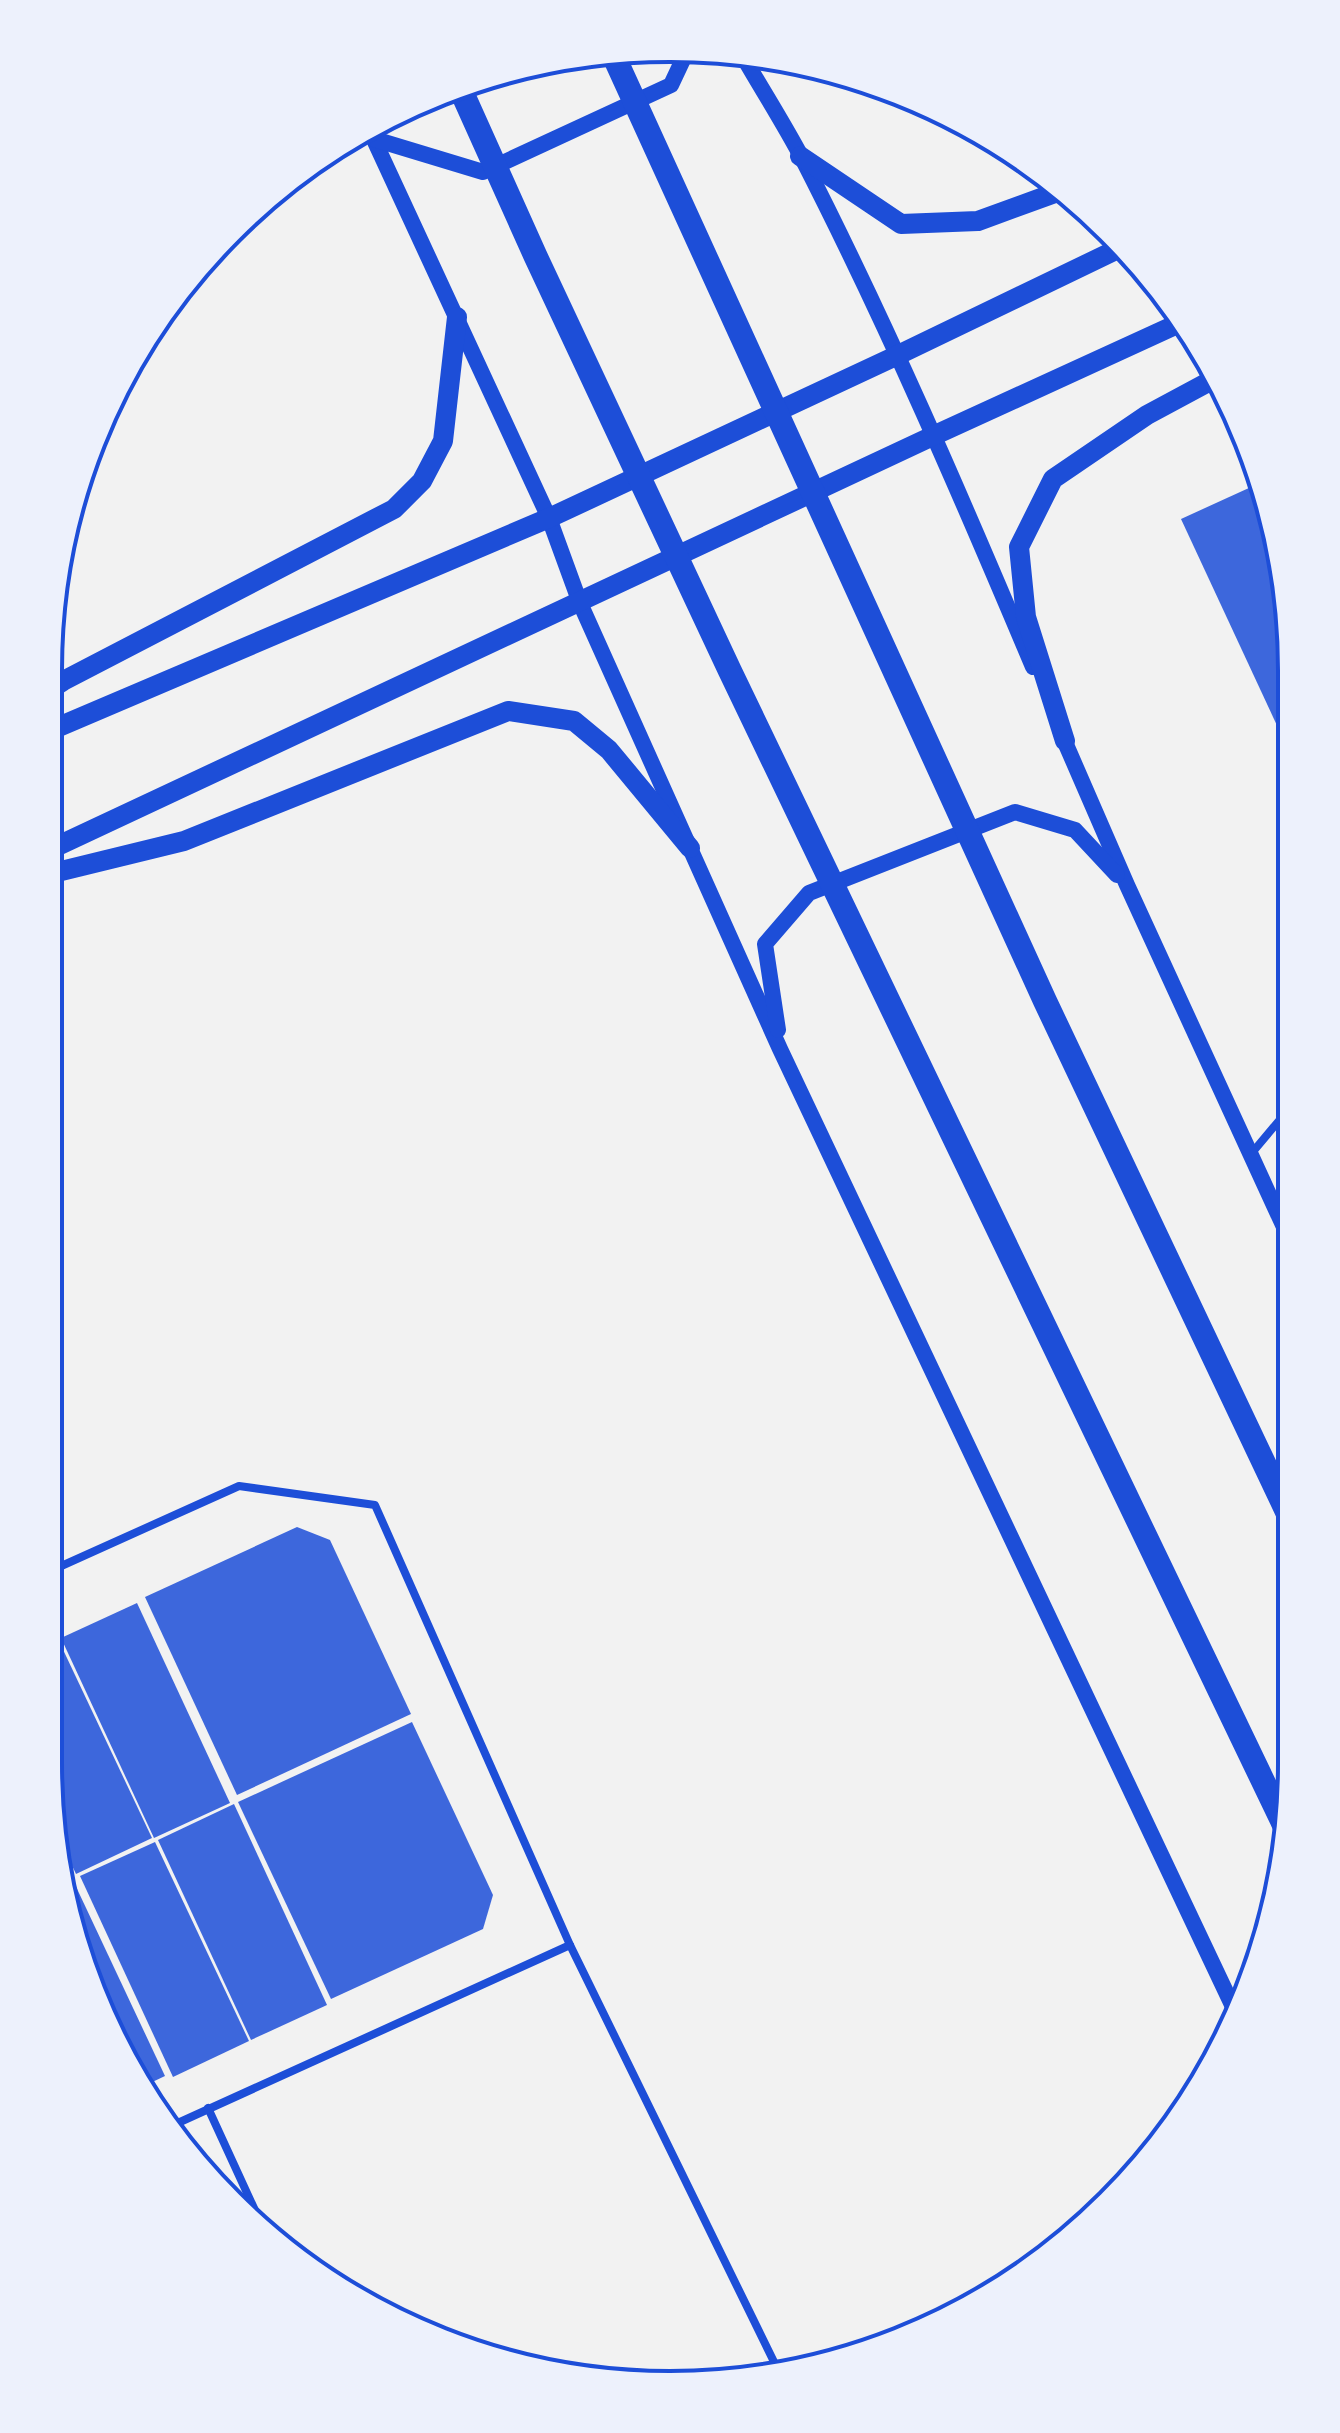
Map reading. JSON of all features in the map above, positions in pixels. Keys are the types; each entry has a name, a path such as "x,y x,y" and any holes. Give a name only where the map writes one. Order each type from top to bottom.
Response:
{"highway":[{"path":"618,64 1045,1001 1278,1493"},
{"path":"464,98 730,671 1276,1809"}],"main road":[{"path":"379,137 483,172 671,85 682,62"},
{"path":"749,67 800,156 935,435 1127,885 1278,1215"},
{"path":"373,139 549,518 580,603 780,1049 1230,2000"},
{"path":"800,156 901,224 978,221 1049,195"},
{"path":"62,725 549,518 1111,252"},
{"path":"62,682 394,509 422,481 443,441 457,317"},
{"path":"62,844 1172,327"},
{"path":"1065,741 1026,617 1019,547 1053,479 1147,415 1206,383"},
{"path":"62,871 184,841 508,711 574,721 609,750 690,848"},
{"path":"780,1049 765,944 809,893 1015,812 1075,830 1127,885"}],"street":[{"path":"1250,1155 1278,1122"},
{"path":"62,1566 239,1486 375,1505 570,1945 774,2362"},
{"path":"180,2122 570,1945"},
{"path":"208,2108 252,2204"}],"building":[{"path":"1250,488 1273,591 1277,630 1278,728 1181,519"},
{"path":"297,1527 330,1540 411,1714 237,1795 145,1597"},
{"path":"137,1603 230,1803 154,1838 62,1638"},
{"path":"62,1647 152,1838 76,1874 71,1862 63,1803"},
{"path":"412,1722 493,1895 483,1929 331,1999 238,1802"},
{"path":"234,1804 327,2005 251,2040 158,1840"},
{"path":"155,1842 249,2041 173,2077 80,1876"},
{"path":"74,1883 165,2076 152,2082 108,1996 94,1958"}]}
